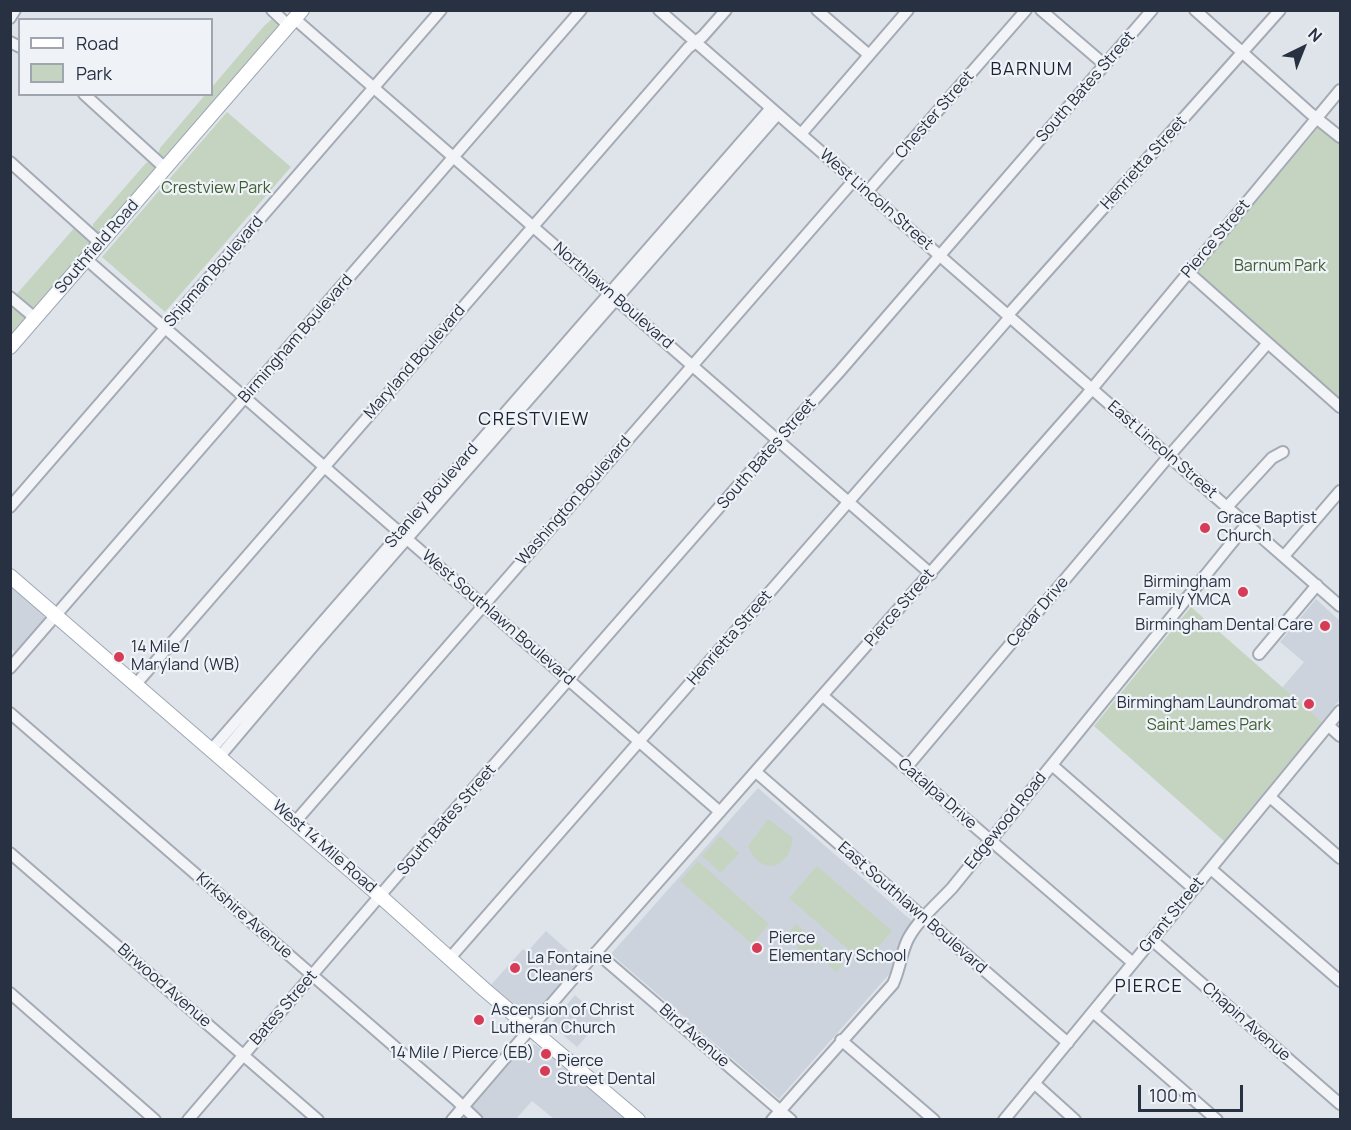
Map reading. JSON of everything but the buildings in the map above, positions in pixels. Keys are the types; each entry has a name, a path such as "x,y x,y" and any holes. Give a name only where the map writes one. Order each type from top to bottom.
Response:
{"main road":[{"name":"Southfield Road","path":"10,346 295,18"},
{"name":"West 14 Mile Road","path":"10,576 531,1029 638,1119"}],"street":[{"path":"10,18 15,10"},
{"name":"Northlawn Boulevard","path":"273,10 295,18 931,574"},
{"name":"Shipman Boulevard","path":"10,507 441,10"},
{"name":"Birmingham Boulevard","path":"10,668 581,10"},
{"name":"West Lincoln Street","path":"659,10 1092,389"},
{"name":"Maryland Boulevard","path":"136,684 688,48 705,35 726,10"},
{"path":"817,10 869,55"},
{"path":"801,134 908,10"},
{"name":"Chester Street","path":"867,192 1026,10"},
{"path":"1041,10 1105,65"},
{"name":"South Bates Street","path":"380,896 1152,10"},
{"path":"1195,10 1341,137"},
{"name":"Henrietta Street","path":"450,958 1009,316 1280,10"},
{"name":"Pierce Street","path":"452,1119 596,952 1092,389 1341,90"},
{"path":"86,96 165,168"},
{"name":"Stanley Boulevard","path":"216,753 774,111"},
{"path":"10,162 100,243"},
{"name":"Washington Boulevard","path":"295,822 854,180"},
{"name":"West Southlawn Boulevard","path":"86,259 720,812"},
{"path":"1188,272 1341,407"},
{"path":"10,297 35,318"},
{"name":"Cedar Drive","path":"906,768 1169,456 1268,343"},
{"name":"East Lincoln Street","path":"1092,389 1341,606"},
{"path":"1227,507 1272,458 1283,452"},
{"path":"1284,556 1341,491"},
{"name":"Edgewood Road","path":"772,1119 893,984 912,932 952,888 1247,524"},
{"path":"1259,654 1317,585"},
{"name":"Catalpa Drive","path":"823,696 1133,963"},
{"name":"Grant Street","path":"1004,1119 1341,711"},
{"name":"Kirkshire Avenue","path":"10,713 477,1119"},
{"path":"1329,726 1341,736"},
{"path":"1052,765 1194,889"},
{"name":"East Southlawn Boulevard","path":"756,772 1068,1042"},
{"path":"1270,797 1341,858"},
{"name":"Birwood Avenue","path":"10,853 318,1119"},
{"path":"1211,869 1341,981"},
{"name":"Bates Street","path":"188,1119 380,896"},
{"name":"Chapin Avenue","path":"1152,940 1341,1104"},
{"name":"Bird Avenue","path":"596,952 791,1119"},
{"path":"10,993 156,1119"},
{"path":"1093,1012 1217,1119"},
{"path":"841,1040 934,1119"},
{"path":"1034,1083 1075,1119"}],"shaded area":[{"path":"11,585 43,613 45,618 18,655 11,648"},
{"path":"1316,599 1340,621 1340,699 1322,722 1282,688 1304,662 1280,642"},
{"name":"Pierce Elementary School","path":"758,788 912,921 899,943 892,971 779,1099 611,954"},
{"path":"546,931 582,963 533,1016 490,986 523,949 527,952"},
{"path":"575,995 602,1019 577,1047 550,1024"},
{"path":"529,1044 536,1045 562,1064 628,1119 554,1119 532,1101 516,1119 484,1119 474,1111 473,1103"}],"green space":[{"path":"272,19 278,25 278,32 167,159 159,157 160,148 204,96 213,96 213,86"},
{"name":"Crestview Park","path":"227,112 291,167 165,312 102,257"},
{"name":"Barnum Park","path":"1318,128 1323,129 1340,144 1340,401 1197,272"},
{"path":"152,161 156,170 106,231 98,233 93,231 93,224 146,163"},
{"path":"76,226 90,240 91,245 37,308 32,308 15,296"},
{"path":"10,302 25,316 26,321 10,341"},
{"name":"Saint James Park","path":"1191,607 1322,722 1224,841 1094,726"},
{"path":"768,819 793,838 786,857 774,866 760,862 753,856 748,846"},
{"path":"720,836 739,853 721,873 702,856"},
{"path":"698,861 769,924 752,944 680,881"},
{"path":"817,866 892,931 864,963 789,898"},
{"path":"796,924 843,964 837,972 809,949 799,952 797,943 787,935"}],"place":[{"name":"Grace Baptist Church","path":"1205,528"},
{"name":"Birmingham Family YMCA","path":"1243,592"},
{"name":"Birmingham Dental Care","path":"1325,626"},
{"name":"14 Mile / Maryland (WB)","path":"119,657"},
{"name":"Birmingham Laundromat","path":"1309,704"},
{"name":"Pierce Elementary School","path":"757,948"},
{"name":"La Fontaine Cleaners","path":"515,968"},
{"name":"Ascension of Christ Lutheran Church","path":"479,1020"},
{"name":"14 Mile / Pierce (EB)","path":"546,1054"},
{"name":"Pierce Street Dental","path":"545,1071"}],"district":[{"name":"BARNUM","path":"1032,70"},
{"name":"CRESTVIEW","path":"534,420"},
{"name":"PIERCE","path":"1149,987"}]}
